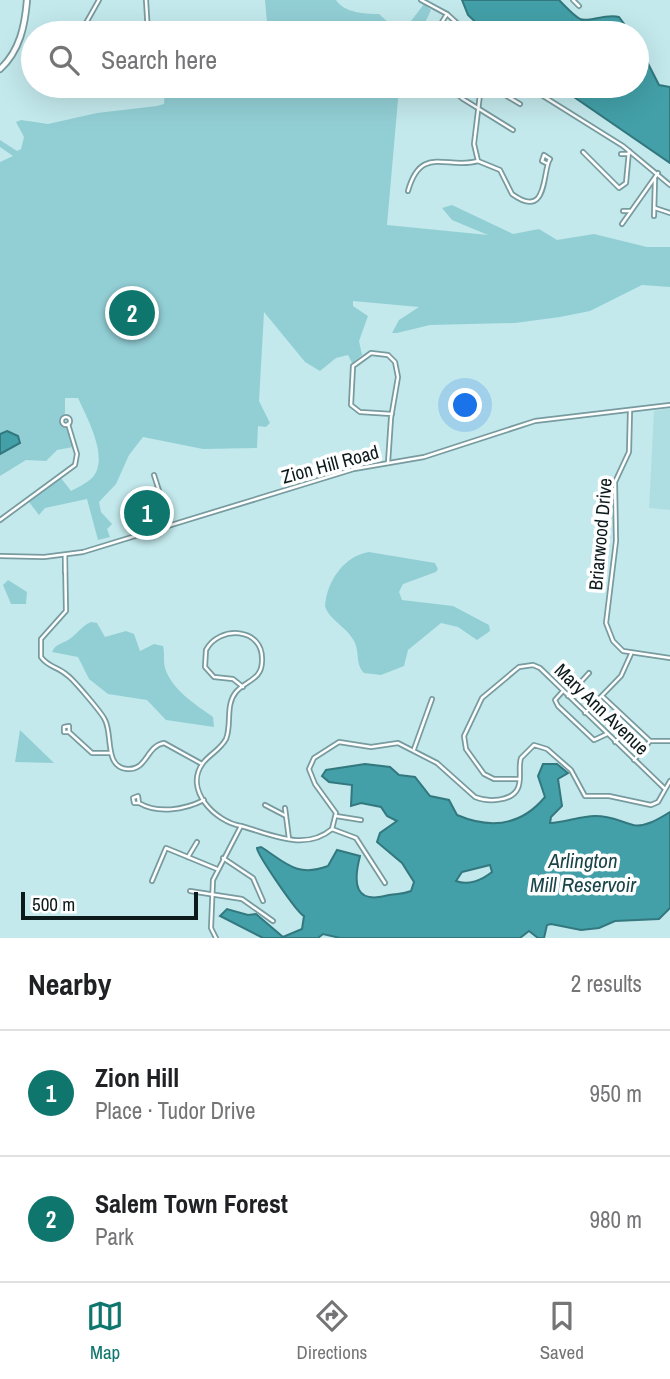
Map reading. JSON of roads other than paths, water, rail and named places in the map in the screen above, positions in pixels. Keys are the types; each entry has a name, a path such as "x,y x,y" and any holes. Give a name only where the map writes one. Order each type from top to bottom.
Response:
{"street":[{"path":"24,21 27,0"},
{"path":"87,21 99,0"},
{"path":"146,0 147,21"},
{"path":"421,0 455,21"},
{"path":"573,0 579,6"},
{"path":"443,21 447,14"},
{"path":"0,69 17,44 21,33"},
{"path":"464,98 513,130"},
{"path":"478,161 474,144 479,98"},
{"path":"510,98 520,104"},
{"path":"545,98 658,173 670,185"},
{"path":"583,152 619,188 626,183 629,153"},
{"path":"621,154 629,153"},
{"path":"408,191 415,173 428,163 478,161 500,170 512,194 527,200 537,197 544,189 547,163"},
{"path":"622,223 658,173"},
{"path":"654,216 655,179"},
{"path":"655,208 670,213"},
{"path":"623,211 630,211"},
{"path":"388,463 398,377 395,362 384,353 369,354 353,366 351,405 360,412 392,414"},
{"name":"Zion Hill Road","path":"0,556 65,555 354,469 424,457 535,421 670,405"},
{"name":"Briarwood Drive","path":"630,411 629,452 615,482 616,541 606,623 613,642 631,654"},
{"path":"0,520 75,465 77,453 68,424"},
{"path":"154,475 170,525"},
{"path":"65,555 66,611 41,639 39,653 46,663 71,678 102,715 109,729 111,753 116,764 130,770 144,763 155,745 163,743 202,764"},
{"path":"243,687 233,679 214,677 205,667 204,657 208,646 224,633 247,635 261,650 260,671 232,698 225,741 202,764 199,779 204,800 221,820 289,841 317,838 332,829 336,816"},
{"path":"585,713 623,673 631,654 670,658"},
{"name":"Mary Ann Avenue","path":"519,779 489,777 471,758 464,736 477,704 524,665 538,666 664,788"},
{"path":"568,696 589,673"},
{"path":"564,691 555,703 596,741 607,734"},
{"path":"602,696 650,741 670,741"},
{"path":"414,749 432,699"},
{"path":"69,732 90,752 111,753"},
{"path":"615,742 623,735"},
{"path":"360,820 336,816 310,774 314,758 328,747 345,741 371,747 393,742 414,749 437,763 480,799 510,796 517,789 522,755 536,746 550,751 571,770 585,796 608,796 650,805 658,802 670,782"},
{"path":"634,760 650,741"},
{"path":"139,803 154,809 168,809 187,807 204,800"},
{"path":"265,805 286,816"},
{"path":"285,808 289,841"},
{"path":"216,938 211,928 212,894 217,869 241,826"},
{"path":"332,829 356,838 385,883"},
{"path":"188,858 197,842"},
{"path":"152,881 166,848 217,869"},
{"path":"223,858 253,878 263,901"},
{"path":"190,891 242,899 273,921"}],"water":[{"path":"462,0 559,0 583,20 609,16 619,17 622,21 474,21 468,15"},
{"path":"649,65 659,85 670,87 670,163 575,98 649,98"},
{"path":"7,431 18,436 20,443 0,454 0,434"},
{"name":"Arlington Mill Reservoir","path":"365,764 390,767 399,775 415,777 430,796 449,800 457,815 493,823 515,820 535,807 545,797 538,776 543,764 557,764 568,773 558,779 562,806 551,817 550,823 595,816 638,826 670,812 670,908 659,919 615,921 599,928 581,930 551,924 547,925 544,938 538,938 529,931 520,938 340,938 323,934 318,938 263,938 220,916 227,909 248,915 256,914 283,937 302,929 304,916 263,861 257,848 261,847 292,867 307,870 328,866 337,850 360,856 357,883 363,894 377,897 411,891 414,882 402,863 377,842 380,833 397,821 387,816 381,807 361,803 351,806 352,785 329,782 322,776 326,770","holes":["490,865 492,872 475,881 456,881 462,872"]}],"place":[{"name":"Salem Town Forest","path":"132,313"},
{"name":"Zion Hill","path":"147,513"}]}
